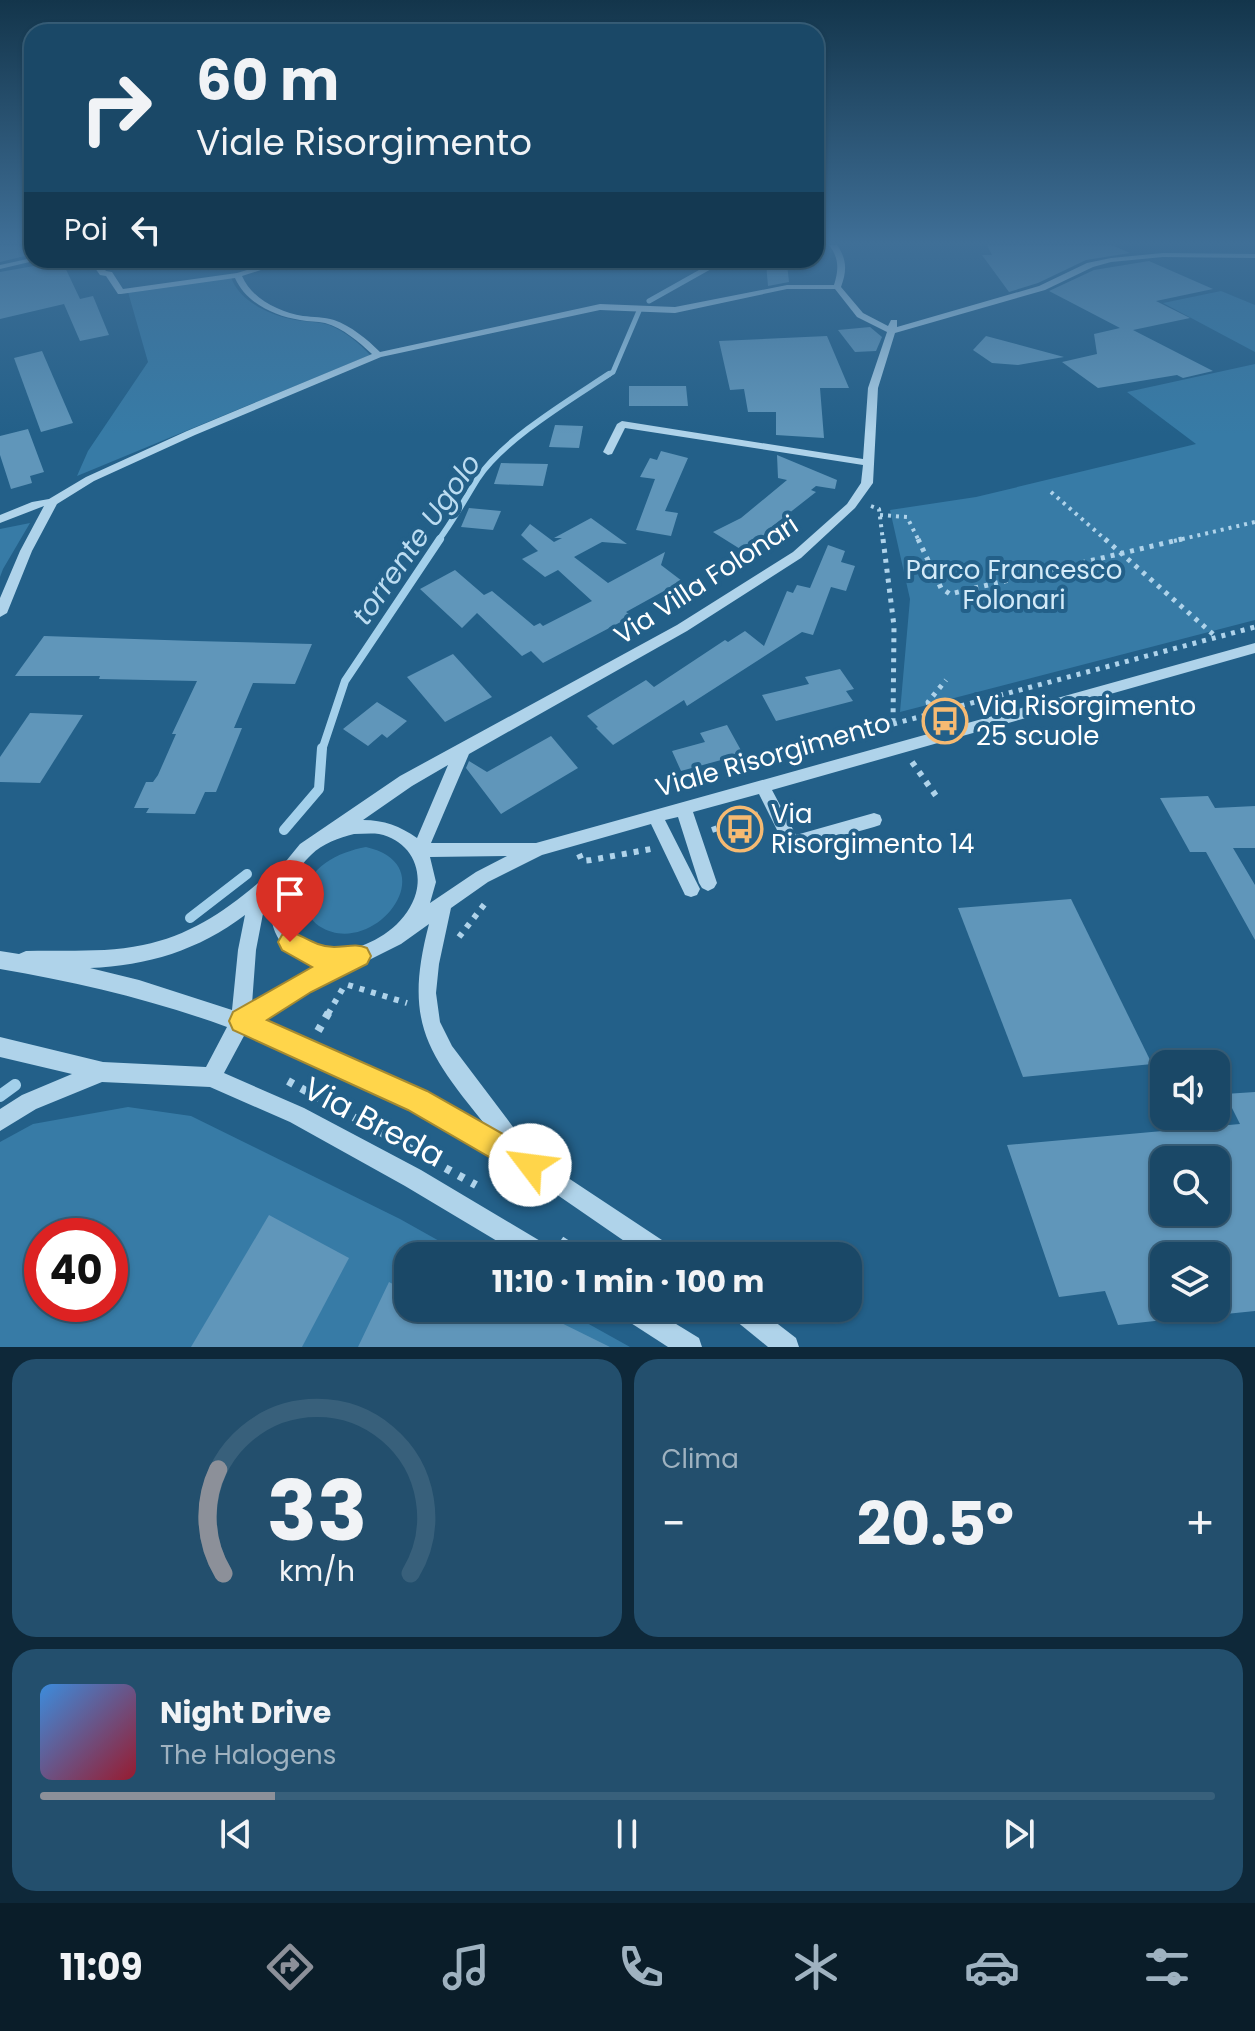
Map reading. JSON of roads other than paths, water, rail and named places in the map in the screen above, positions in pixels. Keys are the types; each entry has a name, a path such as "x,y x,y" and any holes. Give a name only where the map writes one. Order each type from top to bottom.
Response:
{"street":[{"path":"272,308 294,317 329,321 360,337 378,355"},
{"path":"0,519 36,504 52,502 90,479 180,438 378,355 596,308"},
{"path":"648,308 667,311 683,308"},
{"path":"854,308 860,315 893,326 964,308"},
{"name":"Via Villa Folonari","path":"331,833 406,781 682,628 797,555 851,506 867,483 873,388 893,326"},
{"path":"608,452 622,424 868,463"},
{"path":"0,613 26,551 52,502"},
{"name":"Viale Risorgimento","path":"241,1021 302,984 395,938 482,877 538,849 1255,648"},
{"path":"420,850 462,751"},
{"path":"762,785 792,843 874,820"},
{"path":"683,807 708,883"},
{"path":"654,815 691,889"},
{"name":"Viale Risorgimento","path":"359,956 333,959 309,955 290,942 279,925 275,904 280,882 293,861 309,846 331,833 371,825 390,828 407,837 420,850 427,870 426,893 415,917 395,938"},
{"name":"Viale Risorgimento","path":"420,850 538,849"},
{"path":"3,961 143,955 212,928 258,896 293,861"},
{"path":"211,1077 241,1021 247,950 258,896"},
{"path":"443,907 433,944 427,993 430,1025 444,1052 530,1165"},
{"name":"Via Breda","path":"3,961 145,991 241,1021 417,1101 530,1165 645,1242"},
{"path":"0,1047 103,1072"},
{"path":"0,1121 29,1102 103,1072"},
{"name":"Via Breda","path":"103,1072 211,1077 297,1115 413,1178 520,1242"},
{"path":"650,1322 690,1347"},
{"path":"756,1322 787,1347"}],"waterway":[{"name":"torrente Ugolo","path":"606,376 613,372 639,311"},
{"name":"torrente Ugolo","path":"438,541 489,463 539,421 606,376"},
{"name":"torrente Ugolo","path":"322,750 345,681 440,539"},
{"name":"torrente Ugolo","path":"284,830 319,789 322,748"},
{"path":"190,918 247,874"},
{"path":"0,1096 15,1085"}],"place":[{"name":"Via Risorgimento 25 scuole","path":"945,721"},
{"name":"Via Risorgimento 14","path":"740,829"}],"park label":[{"name":"Parco Francesco Folonari","path":"1014,585"}]}
